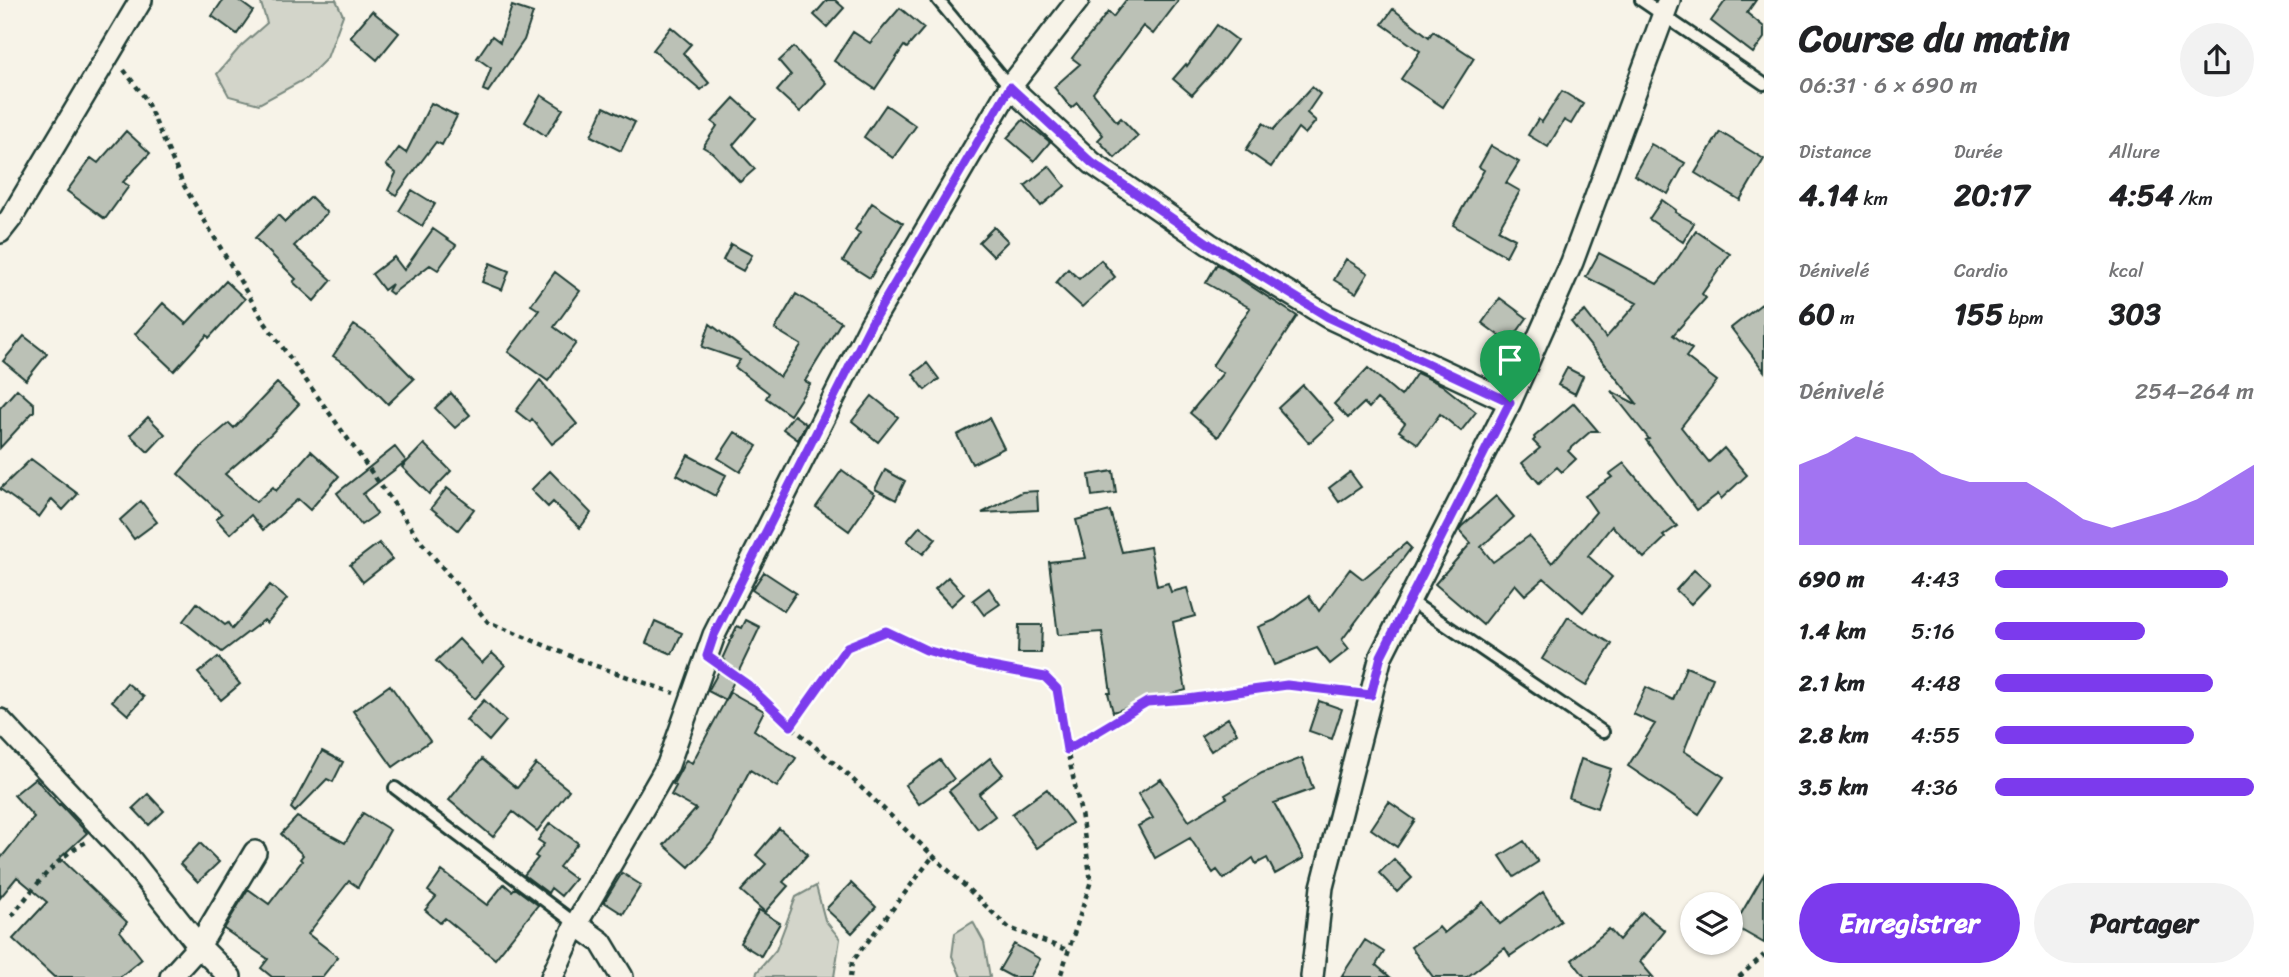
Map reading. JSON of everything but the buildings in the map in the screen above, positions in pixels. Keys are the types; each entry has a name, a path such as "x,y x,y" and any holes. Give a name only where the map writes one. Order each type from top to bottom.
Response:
{"street":[{"path":"1,230 111,54 141,0"},
{"path":"552,977 576,924 668,765 714,635 871,324 1010,87 1078,0"},
{"path":"1312,977 1322,887 1381,656 1510,402 1572,262 1665,8"},
{"path":"1010,87 1092,163 1209,244 1328,317 1510,402"},
{"path":"0,720 126,854 199,946 230,977"},
{"path":"172,977 199,946 255,852"},
{"path":"576,924 601,942 622,977"}],"lane":[{"path":"938,0 1010,87"},
{"path":"1641,0 1665,8 1764,83"},
{"path":"1409,600 1603,732"},
{"path":"395,788 576,924"}],"path":[{"path":"111,54 145,98 184,184 263,320 422,543 488,622 584,662 691,698"},
{"path":"791,726 847,647 886,631 926,650 976,664 1045,677 1057,689 1067,750 1082,813 1091,881 1060,977"},
{"path":"707,656 748,685 848,775 1009,928 1067,950"},
{"path":"1067,750 1147,702 1287,685 1371,695"},
{"path":"12,916 43,877 75,848 105,832"},
{"path":"850,977 852,962 934,855"},
{"path":"1739,977 1764,955"}],"shaded area":[{"path":"260,0 336,0 343,15 327,58 307,78 259,104 229,96 217,74 241,46 267,23"},
{"path":"816,886 825,920 840,939 834,977 756,977 757,972 776,950 796,897"},
{"path":"973,922 984,942 990,977 961,977 952,956 955,933"}],"route":[{"path":"1010,87 1092,163 1209,244 1328,317 1510,402 1381,656 1371,695 1287,685 1147,702 1067,750 1057,689 1045,677 976,664 926,650 886,631 847,647 791,726 748,685 707,656 714,635 871,324 1010,87"}]}
